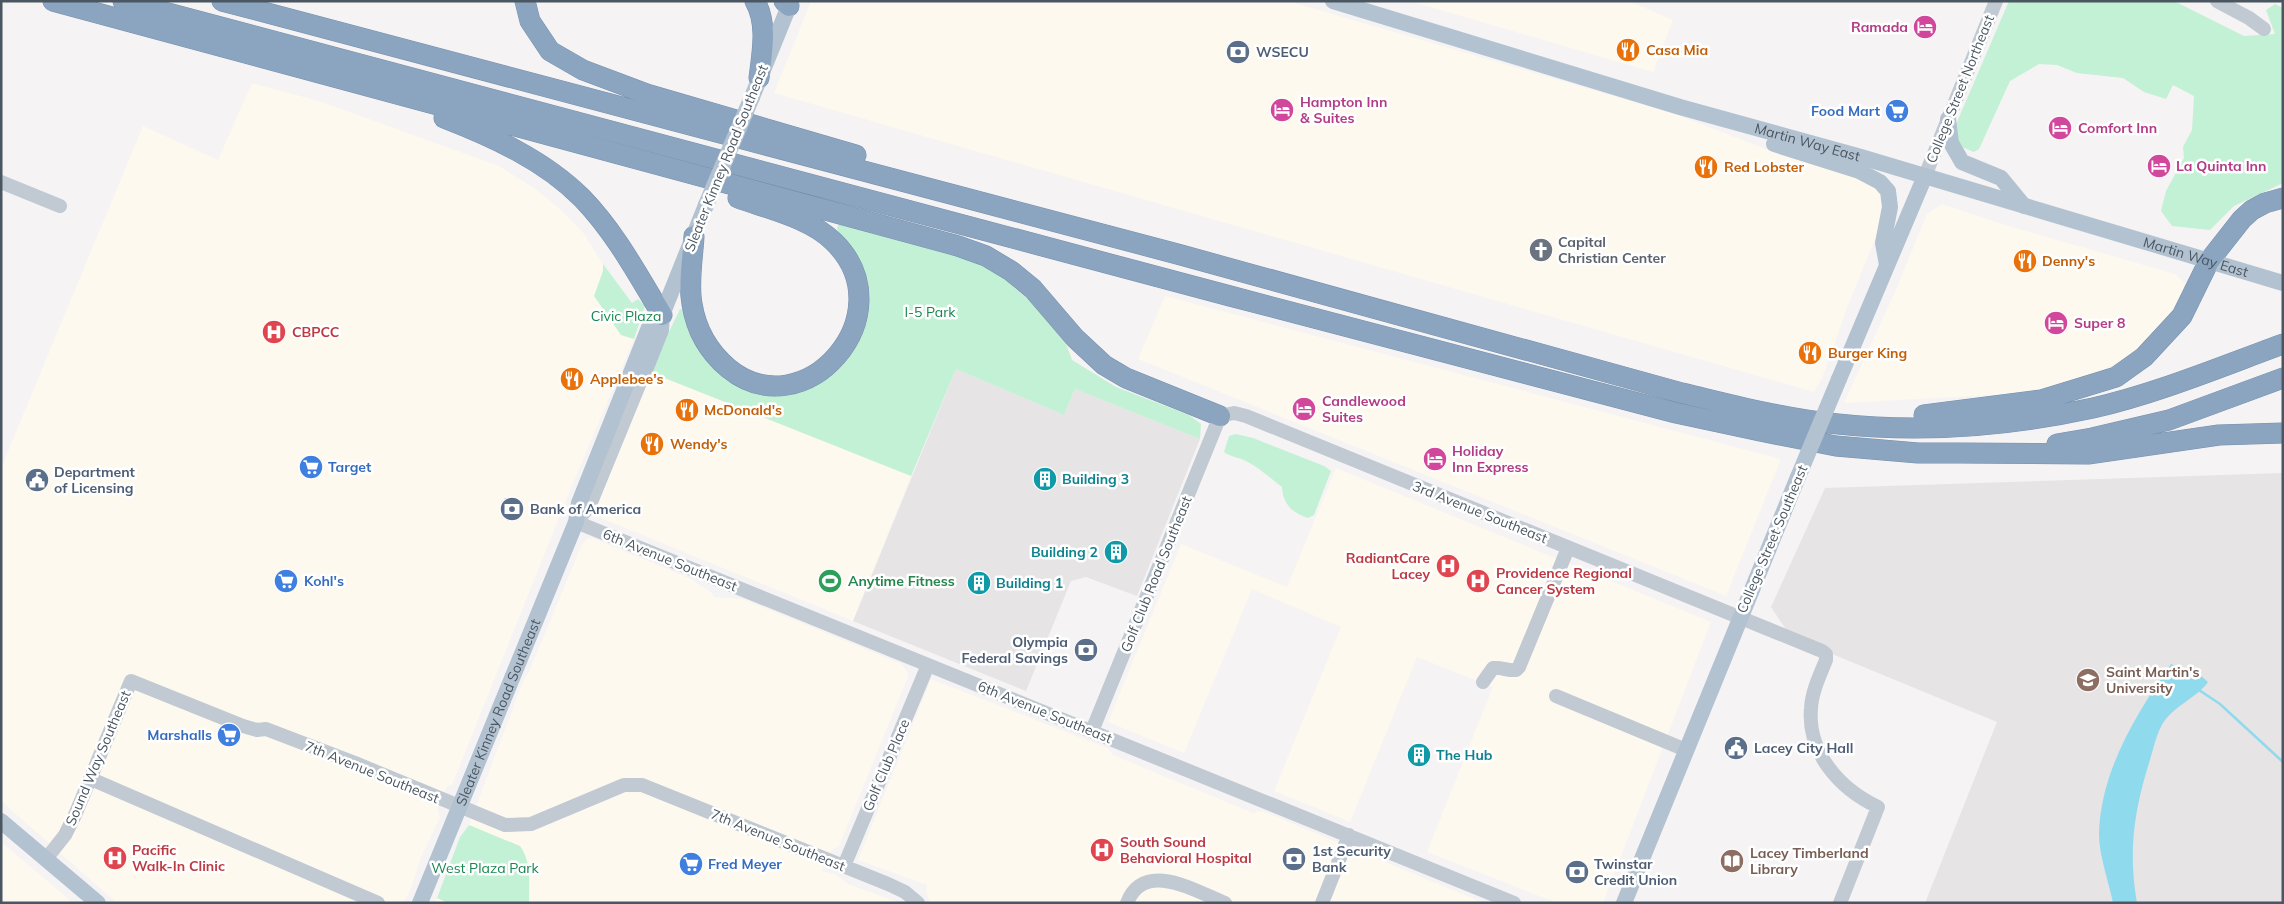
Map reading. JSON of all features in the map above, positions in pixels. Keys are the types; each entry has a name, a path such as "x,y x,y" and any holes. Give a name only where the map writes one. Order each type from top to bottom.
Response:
{"highway":[{"path":"54,1 358,85 948,243 986,256 1011,271 1033,289 1074,338 1104,365 1126,378 1220,416"},
{"path":"123,1 1676,413 1836,446 1918,453 2088,454 2219,435 2283,433"},
{"path":"222,1 1181,254 1682,394 1763,412 1837,424 1926,428 1981,425 2034,419 2094,408 2157,390 2283,344"},
{"path":"525,1 530,21 550,51 583,70 648,94 1181,254"},
{"path":"755,1 762,20 763,31 756,87"},
{"path":"358,85 496,140 547,169 582,198 599,217 614,237 662,315"},
{"path":"621,155 799,221 821,232 833,241 851,264 859,286 859,301 854,324 836,356 810,377 781,386 758,384 744,380 723,364 704,341 691,302 694,236"},
{"path":"1837,424 1971,410 2041,400 2116,377 2144,357 2182,316 2209,261 2228,236 2252,210 2265,203 2283,198"},
{"path":"1998,452 2092,438 2169,420 2283,378"}],"main road":[{"name":"Martin Way East","path":"1332,1 2283,283"},
{"name":"Sleater Kinney Road Southeast","path":"643,375 661,330 662,315 756,87 788,3"},
{"path":"1948,119 1951,144 1962,162 2001,178 2024,206"},
{"path":"1742,124 1771,143 1859,171 1880,182 1888,191 1890,207 1883,243 1887,264"},
{"name":"College Street Southeast","path":"1624,903 1740,617 1925,176"},
{"name":"Sleater Kinney Road Southeast","path":"420,903 576,522 579,503 611,428 650,325 662,315"},
{"path":"1,821 98,903"}],"street":[{"name":"College Street Northeast","path":"1925,176 1996,1"},
{"path":"2217,1 2249,18 2264,29"},
{"path":"1,182 60,206"},
{"name":"Sleater Kinney Road Southeast","path":"576,522 589,507 643,375"},
{"name":"3rd Avenue Southeast","path":"1220,416 1234,413 1246,416 1740,617"},
{"name":"Golf Club Road Southeast","path":"1092,731 1220,416"},
{"name":"6th Avenue Southeast","path":"576,522 1514,903"},
{"path":"1484,682 1493,668 1510,671 1516,670 1519,667 1568,548"},
{"path":"1740,617 1826,654 1810,709 1813,734 1818,748 1834,776 1849,791 1878,807 1840,903"},
{"name":"Golf Club Place","path":"844,866 928,665"},
{"name":"7th Avenue Southeast","path":"131,681 243,726 257,730 266,729 355,763 505,825 531,824 554,816 624,785 642,785 888,884 905,892 918,903"},
{"name":"Sound Way Southeast","path":"46,859 65,836 91,779 131,681"},
{"path":"1556,696 1686,750"},
{"path":"91,779 378,903"},
{"path":"1322,903 1349,835"},
{"path":"1127,903 1135,889 1147,881 1156,879 1169,881 1225,903"}],"shaded area":[{"path":"811,1 1288,1 1675,114 1766,149 1867,177 1882,193 1882,222 1848,305 1823,376 1814,392 774,93"},
{"path":"1410,1 1629,1 1673,20 1653,72"},
{"path":"252,83 322,102 499,166 537,190 561,210 584,234 603,264 603,271 595,297 621,335 634,339 573,483 452,785 447,787 437,810 440,817 420,860 407,897 402,903 117,903 1,801 1,468 143,126 218,160"},
{"path":"1942,204 2002,224 2175,274 2185,283 2183,291 2166,319 2134,354 2089,377 2030,393 1844,403 1898,285 1927,214"},
{"path":"1165,296 1781,459 1726,596 1138,359"},
{"path":"956,369 1064,415 1075,389 1200,439 1137,596 1086,577 1071,581 1026,691 853,621"},
{"path":"652,373 911,476 853,621 603,519 597,513 597,506"},
{"path":"1336,468 1711,622 1603,903 1557,903 1427,852 1493,687 1417,657 1350,822 1274,791 1341,627 1252,589 1184,753 1108,722 1181,544 1287,587"},
{"name":"Saint Martin's University","path":"2283,473 2283,903 1925,903 1997,722 1791,637 1771,607 1825,488"},
{"path":"588,538 595,539 689,578 711,592 714,597 743,599 899,663 904,667 908,674 907,679 839,846 832,850 822,871 835,874 848,884 900,903 435,903 460,837 469,825 524,679 528,674 582,544"},
{"path":"931,679 1107,748 1113,755 1253,813 1262,811 1484,903 930,903 926,892 927,885 858,860"},
{"path":"1,842 45,879 73,903 1,903"}],"green space":[{"path":"2009,1 2174,1 2244,36 2275,34 2266,10 2275,4 2283,8 2283,183 2234,206 2210,230 2172,226 2161,211 2166,191 2184,158 2183,147 2192,130 2194,96 2173,85 2166,99 2144,92 2123,78 2077,73 2057,65 2039,64 2010,81 1979,149 1974,152 1957,145 1954,129"},
{"name":"I-5 Park","path":"843,224 962,256 995,271 1036,306 1064,338 1072,360 1116,387 1189,415 1201,424 1200,439 1075,389 1064,415 956,369 911,476 652,373 680,309 683,310 687,327 694,341 704,353 728,371 771,393 861,330 866,310 866,290 858,260 837,229 838,225"},
{"name":"Civic Plaza","path":"603,264 632,303 638,299 645,306 634,339 621,335 594,296 603,271"},
{"path":"1236,434 1253,438 1324,466 1331,471 1314,515 1308,518 1297,513 1286,503 1282,487 1251,464 1224,452 1229,436"},
{"name":"West Plaza Park","path":"469,825 520,846 528,866 529,903 448,903 437,898 460,837"}],"water":[{"path":"2171,664 2200,675 2208,682 2168,717 2158,732 2136,815 2133,866 2137,903 2113,903 2099,843 2101,812 2106,789 2113,766 2133,723"}],"waterway":[{"path":"2199,690 2220,704 2283,762"}],"place":[{"name":"Ramada","path":"1925,27"},
{"name":"Casa Mia","path":"1628,50"},
{"name":"WSECU","path":"1238,52"},
{"name":"Hampton Inn & Suites","path":"1282,110"},
{"name":"Food Mart","path":"1897,111"},
{"name":"Comfort Inn","path":"2060,128"},
{"name":"La Quinta Inn","path":"2159,166"},
{"name":"Red Lobster","path":"1706,167"},
{"name":"Capital Christian Center","path":"1541,250"},
{"name":"Denny's","path":"2025,261"},
{"name":"Super 8","path":"2056,323"},
{"name":"CBPCC","path":"274,332"},
{"name":"Burger King","path":"1810,353"},
{"name":"Applebee's","path":"572,379"},
{"name":"Candlewood Suites","path":"1304,409"},
{"name":"McDonald's","path":"687,410"},
{"name":"Wendy's","path":"652,444"},
{"name":"Holiday Inn Express","path":"1435,459"},
{"name":"Target","path":"311,467"},
{"name":"Building 3","path":"1045,479"},
{"name":"Department of Licensing","path":"37,480"},
{"name":"Bank of America","path":"512,509"},
{"name":"Building 2","path":"1116,552"},
{"name":"RadiantCare Lacey","path":"1448,566"},
{"name":"Kohl's","path":"286,581"},
{"name":"Anytime Fitness","path":"830,581"},
{"name":"Providence Regional Cancer System","path":"1478,581"},
{"name":"Building 1","path":"979,583"},
{"name":"Olympia Federal Savings","path":"1086,650"},
{"name":"Saint Martin's University","path":"2088,680"},
{"name":"Marshalls","path":"229,735"},
{"name":"Lacey City Hall","path":"1736,748"},
{"name":"The Hub","path":"1419,755"},
{"name":"South Sound Behavioral Hospital","path":"1102,850"},
{"name":"Pacific Walk-In Clinic","path":"115,858"},
{"name":"1st Security Bank","path":"1294,859"},
{"name":"Lacey Timberland Library","path":"1732,861"},
{"name":"Fred Meyer","path":"691,864"},
{"name":"Twinstar Credit Union","path":"1577,872"}]}
